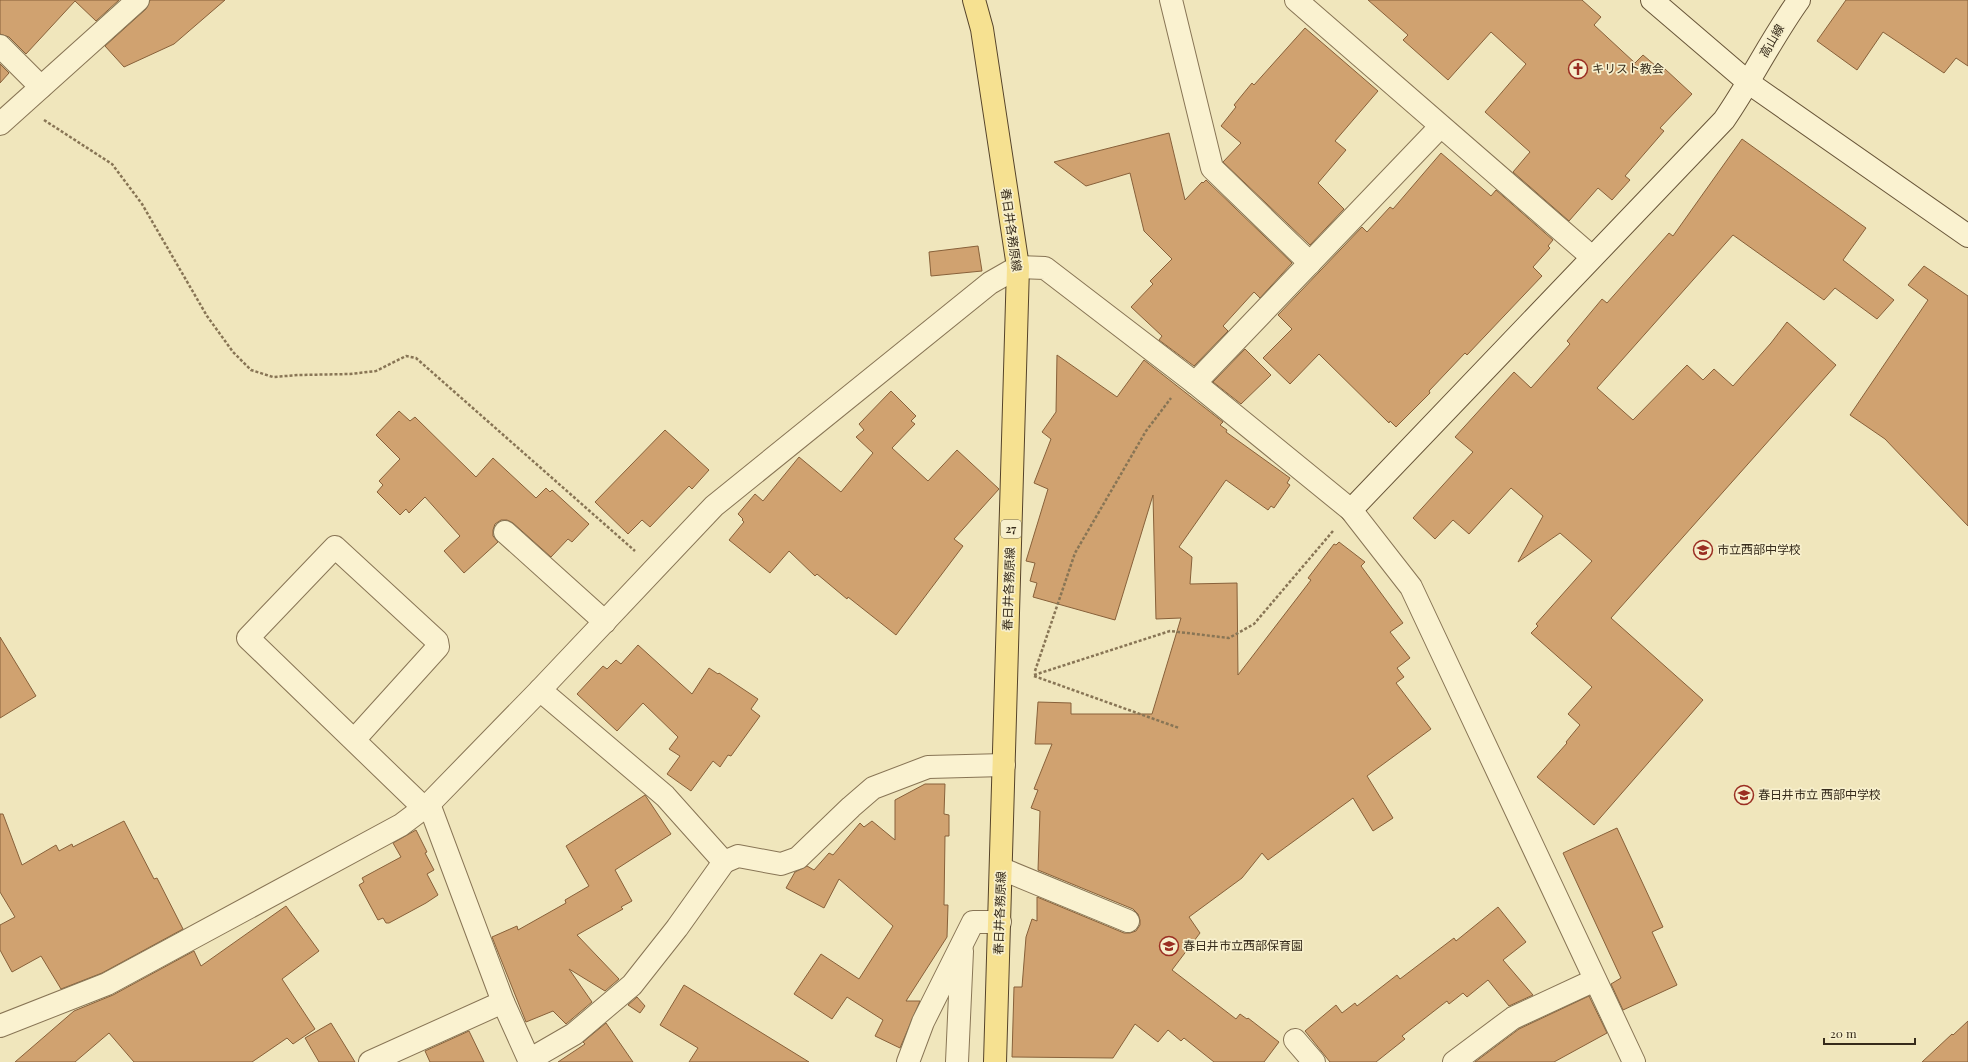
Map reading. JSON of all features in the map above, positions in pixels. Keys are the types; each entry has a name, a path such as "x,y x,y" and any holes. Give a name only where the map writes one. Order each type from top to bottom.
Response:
{"main road":[{"name":"春日井各務原線","path":"974,0 982,29 1018,267 1002,869 995,1062"}],"street":[{"path":"0,124 138,0"},
{"path":"1171,0 1212,168 1310,262"},
{"path":"1296,0 1440,127 1592,257"},
{"path":"1652,0 1749,83 1968,236"},
{"name":"高山線","path":"1351,510 1724,120 1749,83 1779,28 1799,0"},
{"path":"0,46 41,87"},
{"path":"1191,380 1310,262 1440,127"},
{"path":"0,1026 107,984 402,825 426,806 540,690 714,506 990,283 1018,267 1045,268 1191,380 1351,510 1411,587 1634,1062"},
{"path":"505,532 605,622"},
{"path":"354,740 438,647 437,641 336,547 248,638 354,740 426,806 503,1002 530,1061 574,1034 632,985 677,928 724,862 738,856 781,864 798,858 850,806 873,788 928,767 1004,765"},
{"path":"540,690 665,796 724,862"},
{"path":"1002,869 1128,921"},
{"path":"908,1062 923,1022 973,922 1000,922"},
{"path":"957,1062 963,942"},
{"path":"1454,1062 1513,1018 1595,980"},
{"path":"370,1062 503,1002"},
{"path":"1295,1040 1314,1062"}],"path":[{"path":"23,103 37,117 48,121 112,164 142,204 207,316 233,352 251,370 273,378 299,374 350,374 376,371 406,356 416,358 655,568"},
{"path":"1033,675 1075,553 1146,431 1191,380"},
{"path":"1006,680 1033,675 1170,631 1229,638 1254,624 1351,510"},
{"path":"1033,675 1179,728"}],"building":[{"path":"0,0 119,0 96,21 75,1 26,54 9,37 0,34"},
{"path":"150,0 225,0 174,44 124,67 105,46 146,9"},
{"path":"1368,0 1582,0 1601,17 1594,25 1635,63 1643,55 1663,72 1665,69 1692,94 1660,128 1664,131 1625,176 1630,180 1612,200 1598,188 1569,221 1513,172 1530,152 1485,112 1526,64 1491,32 1448,80 1403,40 1408,35"},
{"path":"1846,0 1968,0 1968,66 1956,58 1944,73 1883,32 1857,70 1817,41"},
{"path":"1305,28 1378,91 1335,141 1346,150 1318,183 1344,209 1310,245 1223,162 1241,143 1221,126 1236,107 1234,105 1252,83 1254,85"},
{"path":"0,64 9,73 0,83"},
{"path":"1169,133 1185,200 1202,182 1203,183 1206,180 1292,263 1260,298 1254,292 1223,326 1228,331 1194,366 1159,340 1162,336 1131,307 1153,284 1150,281 1172,259 1144,231 1130,173 1086,186 1054,162"},
{"path":"1742,139 1866,228 1843,260 1894,300 1877,319 1835,288 1824,300 1733,235 1597,388 1633,420 1687,365 1703,380 1714,369 1733,386 1771,343 1787,322 1836,365 1611,618 1703,700 1594,825 1537,777 1567,743 1566,742 1580,725 1568,714 1592,687 1531,633 1538,626 1536,624 1592,561 1560,533 1518,562 1543,516 1511,488 1469,534 1453,520 1435,539 1413,518 1473,452 1455,437 1514,372 1531,388 1570,344 1567,341 1602,299 1607,303 1669,233 1673,236"},
{"path":"1441,153 1491,196 1496,190 1553,240 1548,246 1550,248 1533,267 1542,276 1467,355 1465,353 1429,391 1430,393 1396,427 1390,421 1389,423 1319,354 1290,384 1263,358 1292,329 1278,315 1362,227 1367,232 1390,207 1393,209"},
{"path":"978,246 982,271 931,276 929,252"},
{"path":"1924,266 1968,296 1968,526 1885,439 1850,415 1928,300 1908,285"},
{"path":"1245,349 1271,375 1241,404 1213,382"},
{"path":"1057,355 1117,397 1144,360 1223,422 1220,425 1227,430 1226,432 1290,478 1287,483 1290,485 1274,508 1271,506 1268,510 1226,480 1179,547 1192,557 1190,584 1237,583 1238,675 1311,580 1308,578 1334,544 1336,545 1339,542 1365,562 1361,566 1403,623 1390,632 1410,658 1397,668 1404,677 1396,683 1431,729 1367,776 1393,818 1373,831 1353,798 1268,860 1262,853 1242,878 1189,917 1200,933 1172,970 1236,1019 1240,1014 1247,1019 1248,1018 1279,1042 1264,1062 1214,1062 1184,1038 1181,1041 1168,1030 1158,1042 1135,1024 1113,1058 1012,1057 1014,987 1022,987 1026,937 1032,919 1037,921 1037,897 1124,933 1136,931 1140,925 1138,914 1133,909 1038,870 1040,811 1031,808 1038,790 1034,789 1052,744 1035,744 1038,702 1071,703 1071,714 1152,714 1181,618 1156,619 1153,495 1115,620 1033,597 1037,583 1030,581 1035,563 1026,561 1048,489 1034,483 1051,439 1042,432 1056,412"},
{"path":"891,391 916,416 911,421 915,424 892,448 928,481 957,450 999,489 954,539 963,546 896,635 848,597 847,599 817,574 815,576 789,551 770,573 729,540 744,522 738,514 755,494 763,501 799,457 841,492 873,453 856,437 864,430 859,424"},
{"path":"399,411 410,421 415,417 476,477 493,458 536,498 546,488 550,492 552,490 589,524 572,542 568,539 551,557 513,523 507,520 501,520 495,524 493,530 493,536 498,542 464,573 444,551 460,536 425,497 409,513 406,509 400,515 377,492 383,485 379,481 400,459 376,435"},
{"path":"665,430 709,470 692,489 689,486 650,527 642,520 628,534 595,502"},
{"path":"0,637 36,696 0,718"},
{"path":"638,645 692,694 709,668 758,699 751,709 760,716 731,756 728,755 720,767 713,761 691,791 667,774 680,756 669,749 678,737 643,703 617,731 577,694 603,666 607,669 616,660 621,664"},
{"path":"925,784 945,784 944,814 949,815 949,836 945,836 944,905 948,905 947,937 906,1001 920,1001 900,1048 875,1036 883,1020 847,997 832,1019 794,994 821,954 859,979 893,926 839,879 824,908 786,888 795,872 807,866 814,870 829,853 833,855 860,823 864,827 872,821 895,840 895,800"},
{"path":"645,795 671,834 615,870 632,901 621,907 623,909 577,935 619,979 605,991 569,969 592,1002 566,1024 553,1011 526,1022 492,937 517,926 518,930 566,903 565,900 589,886 566,846"},
{"path":"0,814 3,814 22,865 56,845 59,851 72,844 73,847 124,821 154,879 157,878 183,929 102,973 61,989 41,956 12,972 0,950 0,925 15,917 0,892"},
{"path":"1617,828 1663,927 1652,932 1677,985 1623,1010 1611,984 1621,978 1563,853"},
{"path":"416,830 427,852 425,853 434,870 427,874 438,895 389,923 386,923 383,918 378,920 359,885 364,882 362,878 401,857 393,843"},
{"path":"286,906 319,951 282,979 315,1029 293,1044 287,1038 252,1062 134,1062 109,1033 75,1062 15,1062 74,1011 113,995 194,951 201,966"},
{"path":"1498,907 1526,942 1503,960 1533,995 1509,1006 1488,980 1467,997 1463,993 1449,1004 1447,1001 1402,1036 1405,1039 1376,1062 1330,1062 1305,1031 1336,1005 1342,1013 1355,1003 1357,1006 1397,975 1400,979 1454,938 1456,941"},
{"path":"684,985 809,1062 689,1062 698,1048 660,1025"},
{"path":"1589,996 1607,1033 1554,1062 1475,1062 1519,1029"},
{"path":"637,997 645,1006 640,1013 628,1005"},
{"path":"1968,1021 1968,1062 1922,1062 1952,1034 1953,1035"},
{"path":"331,1023 355,1062 319,1062 305,1038"},
{"path":"606,1023 633,1062 558,1062 585,1044 583,1042"},
{"path":"469,1031 484,1062 430,1062 425,1051"}],"place":[{"name":"キリスト教会","path":"1578,69"},
{"name":"市立西部中学校","path":"1703,550"},
{"name":"春日井市立 西部中学校","path":"1744,795"},
{"name":"春日井市立西部保育園","path":"1169,946"}]}
